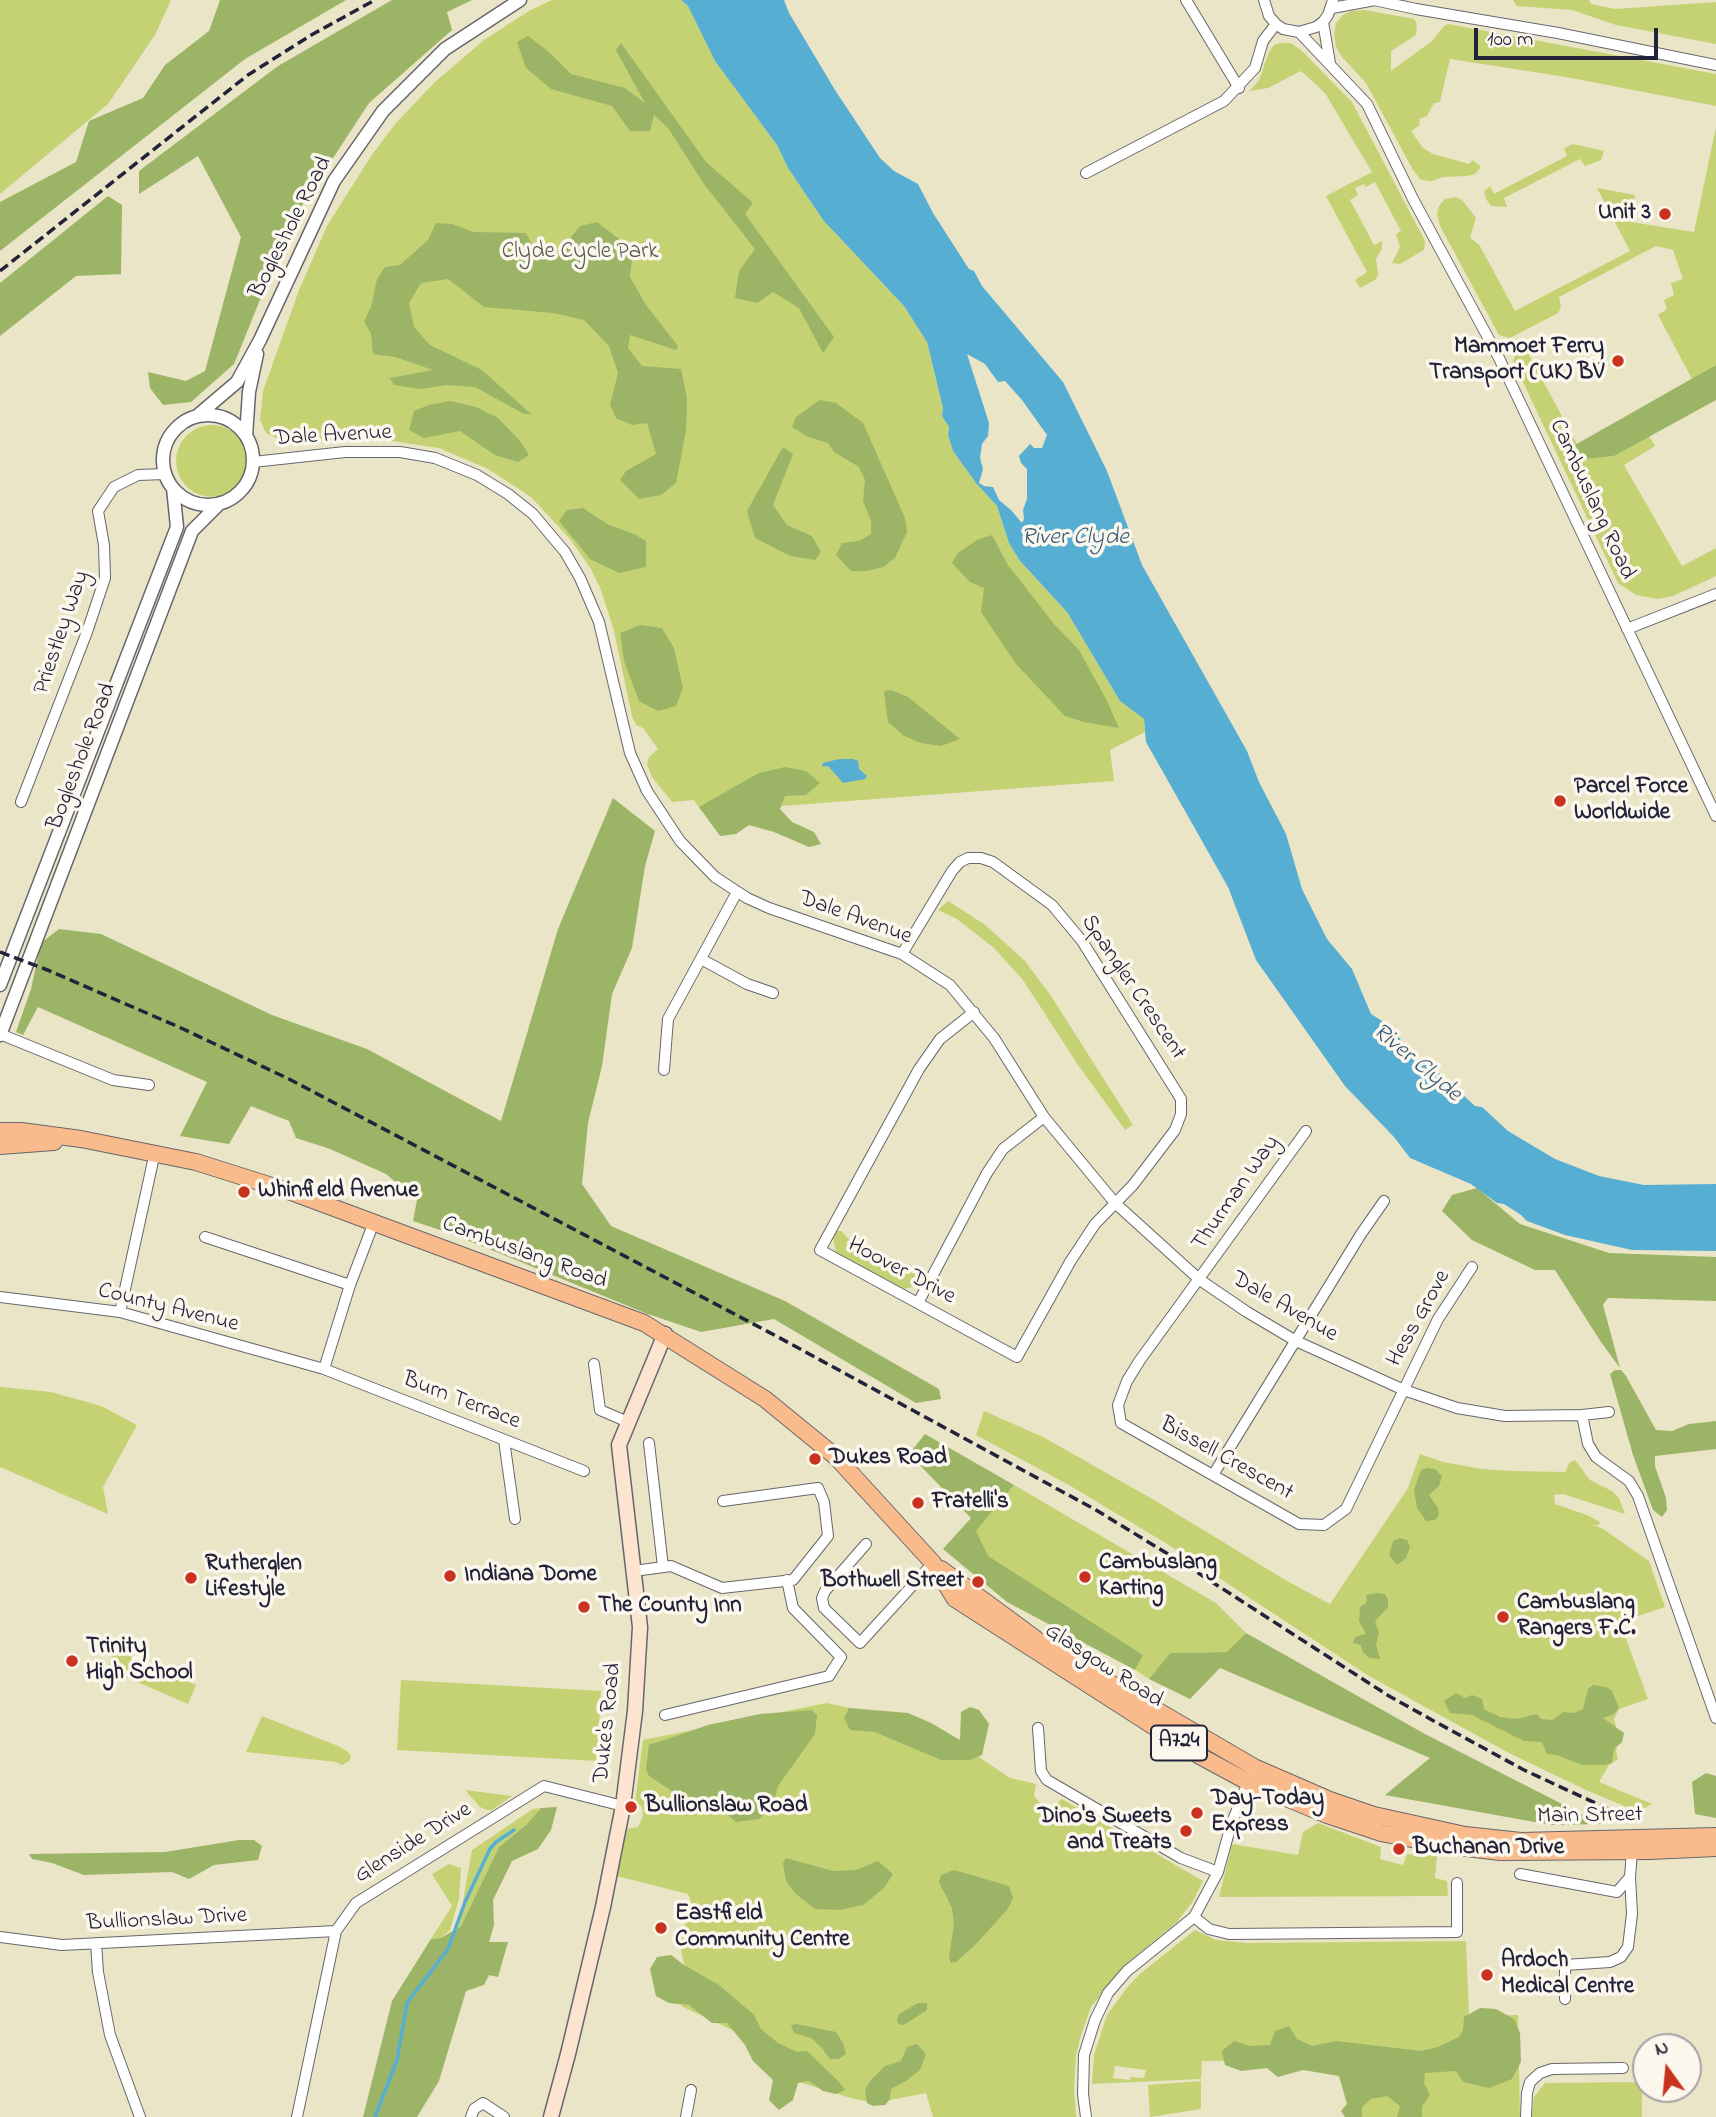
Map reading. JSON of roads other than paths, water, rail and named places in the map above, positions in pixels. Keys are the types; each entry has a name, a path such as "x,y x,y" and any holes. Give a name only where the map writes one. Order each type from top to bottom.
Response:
{"main road":[{"name":"Cambuslang Road","path":"0,1131 81,1139 155,1152 223,1170 374,1222 644,1323 665,1334"},
{"name":"A724","path":"0,1146 81,1139"},
{"name":"Duke's Road","path":"551,2117 603,1907 623,1806 635,1711 640,1627 619,1445 665,1334"},
{"name":"Glasgow Road","path":"665,1334 765,1399 836,1457 933,1563 955,1598 1198,1755 1374,1815 1465,1841"},
{"name":"Main Street","path":"1632,1845 1716,1836"},
{"name":"Main Street","path":"1465,1841 1716,1848"}],"street":[{"name":"Bogleshole Road","path":"197,416 237,382 260,340 334,181 383,111 445,49 520,0"},
{"path":"1186,0 1239,88"},
{"path":"1264,0 1269,16 1276,24 1283,29 1299,32 1323,22 1332,4 1375,0 1716,65"},
{"path":"1323,22 1331,64"},
{"path":"1086,173 1224,101 1255,68 1263,41 1276,24"},
{"name":"Cambuslang Road","path":"1299,32 1367,104 1413,200 1498,356 1716,816"},
{"name":"Bogleshole Road","path":"246,436 249,393 260,340"},
{"path":"197,416 225,418 237,425 246,436 251,449 253,463 250,476 243,488 220,503 194,503 173,488 165,474 163,459 172,432 183,422 197,416"},
{"name":"Dale Avenue","path":"253,463 345,452 400,452 435,458 477,475 508,494 533,514 565,552 599,622 619,716 630,753 647,791 680,841 715,877 737,892 769,908 902,954 950,985 994,1038 1044,1117 1115,1203 1200,1280 1296,1341 1404,1390 1457,1408 1505,1416 1609,1412"},
{"name":"Priestley Way","path":"21,802 106,578 98,511 114,487 138,475 165,474"},
{"name":"Bogleshole Road","path":"0,985 177,527 173,488"},
{"name":"Bogleshole Road","path":"0,1035 192,531 220,503"},
{"path":"1627,629 1716,594"},
{"name":"Spangler Crescent","path":"902,954 951,871 968,858 993,862 1052,905 1096,961 1181,1099 1181,1114 1175,1130 1133,1185 1115,1203"},
{"path":"664,1070 668,1019 737,892"},
{"path":"701,959 747,984 773,993"},
{"name":"Hoover Drive","path":"974,1012 940,1040 919,1069 820,1250 1017,1357 1070,1262 1095,1224 1115,1203"},
{"path":"0,1035 113,1080 149,1085"},
{"path":"918,1303 987,1173 1003,1149 1044,1117"},
{"name":"Thurman Way","path":"1200,1280 1306,1130"},
{"path":"120,1312 155,1152"},
{"path":"1213,1475 1384,1201"},
{"path":"324,1370 350,1285 374,1222"},
{"path":"205,1237 350,1285"},
{"name":"Hess Grove","path":"1404,1390 1438,1319 1472,1267"},
{"name":"Bissell Crescent","path":"1200,1280 1127,1381 1118,1405 1121,1423 1299,1524 1324,1525 1346,1509 1404,1390"},
{"name":"County Avenue","path":"0,1297 120,1312 324,1370"},
{"path":"594,1364 600,1410 628,1422"},
{"name":"Burn Terrace","path":"324,1370 584,1471"},
{"path":"1582,1415 1588,1444 1596,1457 1629,1481 1638,1496 1716,1718"},
{"path":"504,1440 515,1520"},
{"path":"649,1443 663,1567"},
{"path":"634,1572 671,1566 722,1588 793,1580 828,1536 824,1502 818,1488 723,1501"},
{"path":"866,1544 822,1598 824,1608 860,1643 933,1563"},
{"path":"665,1715 829,1676 841,1657 793,1608 787,1580"},
{"path":"1038,1728 1041,1771 1047,1780 1181,1858 1218,1872"},
{"path":"1086,2117 1083,2094 1084,2055 1095,2020 1108,1993 1127,1971 1194,1917 1218,1872 1231,1825 1251,1774"},
{"name":"Glenside Drive","path":"297,2117 336,1931 356,1903 544,1786 623,1806"},
{"path":"1565,1999 1564,1965 1611,1962 1621,1957 1628,1947 1632,1913 1632,1845"},
{"path":"1520,1874 1617,1892 1630,1877"},
{"path":"1194,1917 1209,1928 1230,1934 1457,1932 1457,1883"},
{"name":"Bullionslaw Drive","path":"0,1937 62,1945 336,1931"},
{"path":"96,1943 98,1972 110,2035 140,2117"},
{"path":"1526,2117 1530,2082 1540,2073 1552,2069 1623,2068"},
{"path":"686,2117 691,2091"},
{"path":"471,2117 474,2109 483,2103 504,2117"}],"water":[{"name":"River Clyde","path":"681,0 784,0 835,90 880,158 894,171 918,184 969,269 974,271 982,286 1063,382 1107,471 1142,565 1247,751 1259,782 1286,834 1302,889 1327,939 1352,969 1371,1014 1390,1026 1415,1058 1439,1073 1475,1106 1482,1107 1508,1131 1555,1159 1599,1176 1644,1185 1716,1184 1716,1251 1632,1250 1565,1235 1527,1221 1471,1184 1410,1158 1394,1137 1345,1086 1256,960 1228,887 1146,742 1144,719 1120,701 1067,612 1020,561 1009,543 997,506 953,451 948,435 949,427 942,416 943,408 927,342 904,306 823,220 788,168 777,145 715,61 688,6","holes":["967,354 985,364 998,382 1005,381 1022,400 1047,435 1042,448 1034,448 1030,444 1019,456 1027,469 1027,499 1022,523 999,500 993,487 979,483 983,469 980,458 982,444 988,436 989,423"]},
{"path":"839,759 858,761 859,769 867,776 865,779 843,783 828,766 822,767 823,763"}],"waterway":[{"path":"375,2117 397,2060 407,2003 448,1949 465,1902 490,1849 514,1830"}],"railway":[{"path":"0,271 248,75 313,34 375,0"},
{"path":"0,952 181,1028 289,1079 778,1337 1096,1510 1389,1696 1524,1770 1619,1814"}],"place":[{"name":"Unit 3","path":"1665,214"},
{"name":"Mammoet Ferry Transport (UK) BV","path":"1618,361"},
{"name":"Parcel Force Worldwide","path":"1560,801"},
{"name":"Whinfield Avenue","path":"244,1192"},
{"name":"Dukes Road","path":"815,1459"},
{"name":"Fratelli's","path":"918,1503"},
{"name":"Indiana Dome","path":"450,1576"},
{"name":"Cambuslang Karting","path":"1085,1577"},
{"name":"Rutherglen Lifestyle","path":"191,1578"},
{"name":"Bothwell Street","path":"978,1582"},
{"name":"The County Inn","path":"584,1607"},
{"name":"Cambuslang Rangers F.C.","path":"1503,1617"},
{"name":"Trinity High School","path":"72,1661"},
{"name":"Bullionslaw Road","path":"631,1807"},
{"name":"Day-Today Express","path":"1197,1813"},
{"name":"Dino's Sweets and Treats","path":"1186,1831"},
{"name":"Buchanan Drive","path":"1399,1849"},
{"name":"Eastfield Community Centre","path":"661,1928"},
{"name":"Ardoch Medical Centre","path":"1487,1975"}],"park label":[{"name":"Clyde Cycle Park","path":"580,253"}]}
